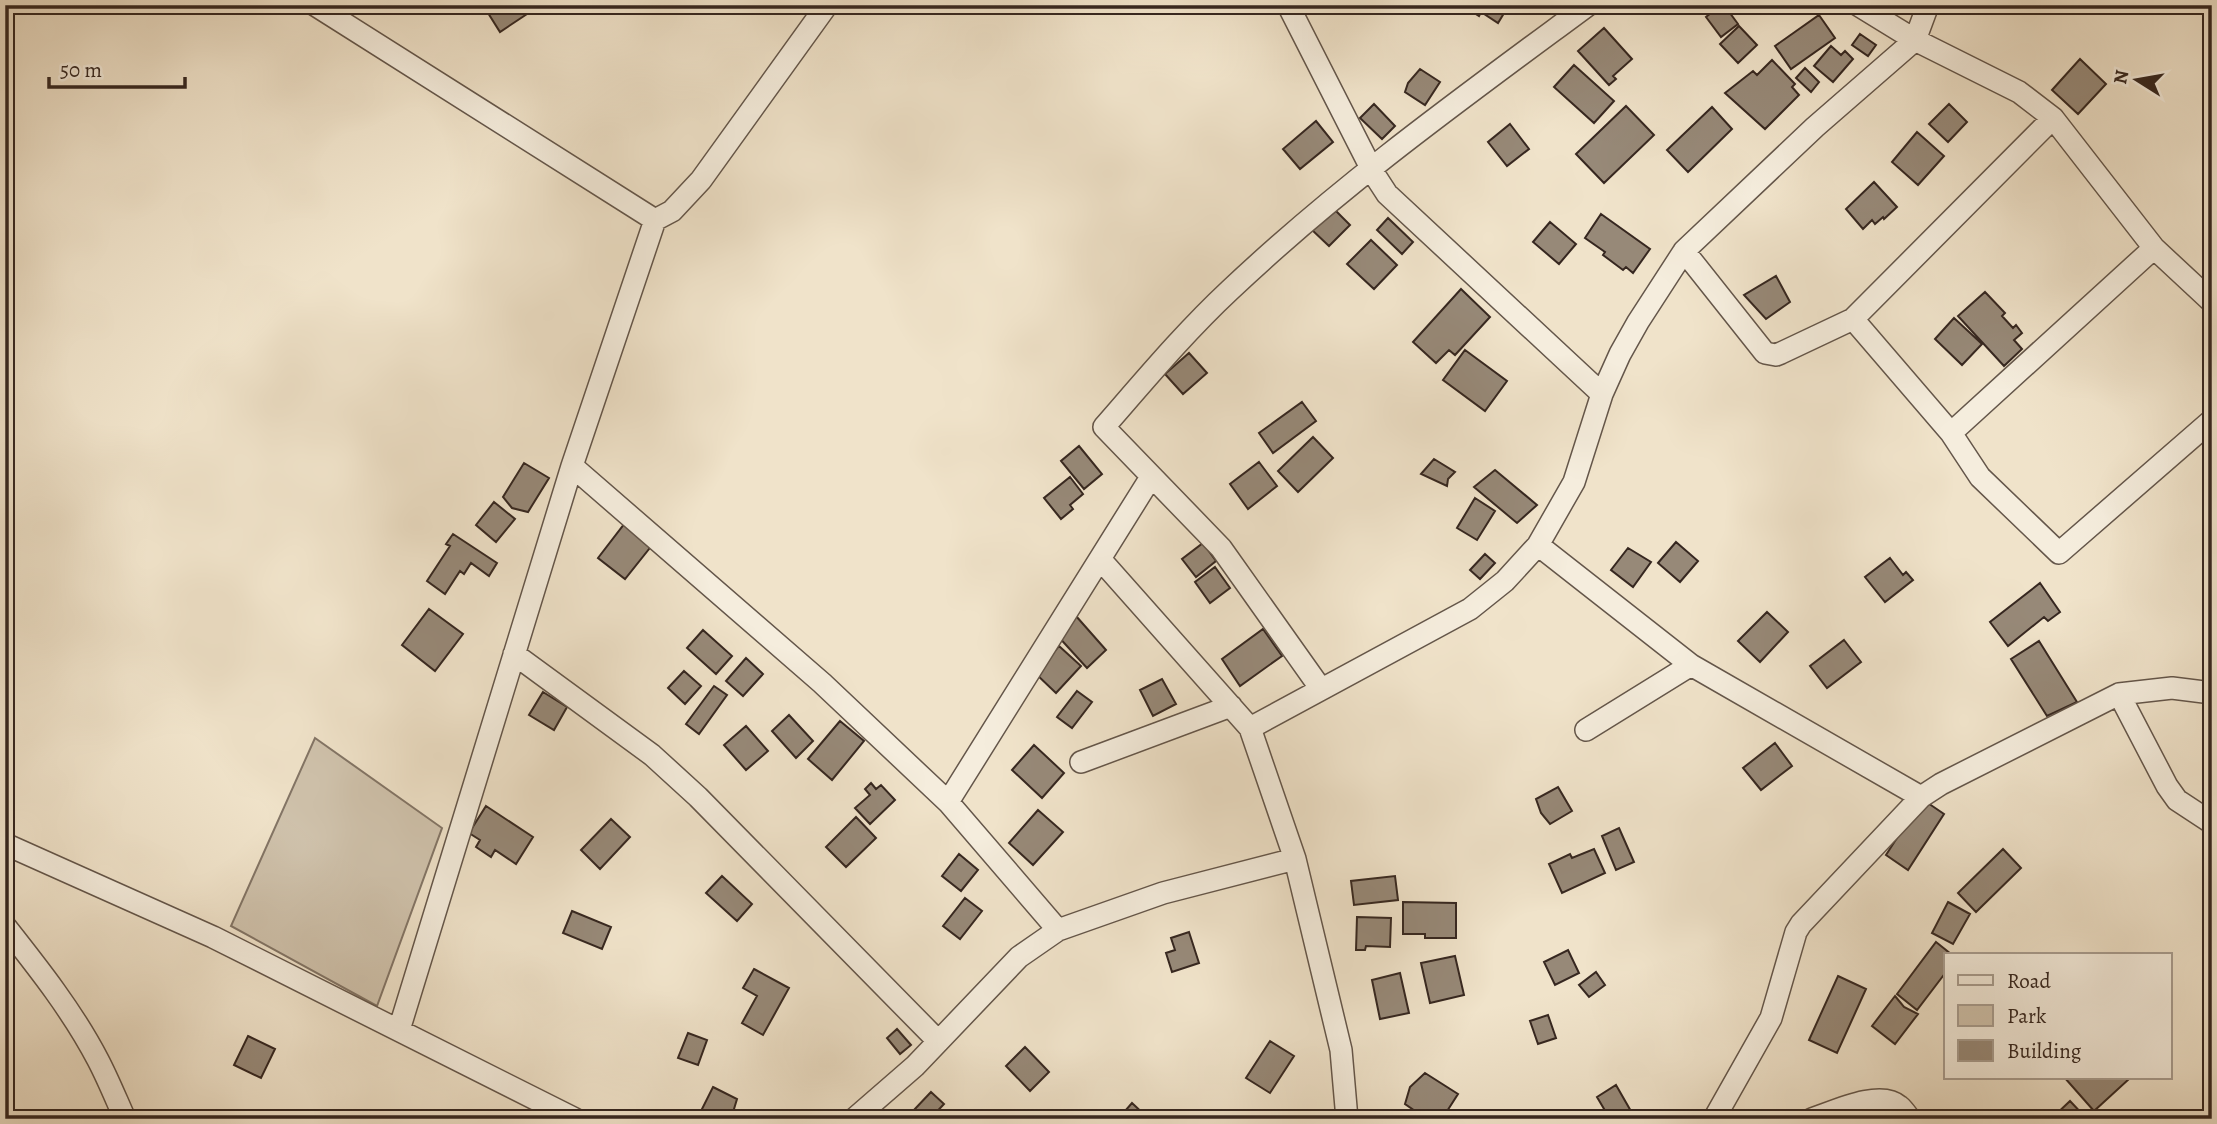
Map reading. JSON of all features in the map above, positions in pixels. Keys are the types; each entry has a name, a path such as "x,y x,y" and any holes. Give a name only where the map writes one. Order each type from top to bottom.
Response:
{"street":[{"path":"315,5 655,220"},
{"path":"399,1030 572,466 655,220 672,211 701,180 827,5"},
{"path":"1288,5 1387,194 1602,394"},
{"path":"1321,689 1221,548 1104,426 1200,319 1371,167 1588,5"},
{"path":"1858,5 1915,40 2019,92 2053,118 2154,248 2212,302"},
{"path":"1250,728 1470,609 1505,581 1538,545 1574,482 1602,394 1638,322 1684,251 1815,127 1915,40 1928,5"},
{"path":"1684,251 1765,353 1776,355 1853,318 2053,118"},
{"path":"1951,433 2154,248"},
{"path":"1853,318 1951,433 1980,477 2059,553 2212,420"},
{"path":"572,466 822,683 948,802 1058,930"},
{"path":"948,802 1151,477"},
{"path":"1538,545 1691,665 1921,796"},
{"path":"1100,559 1250,728 1295,859 1341,1050 1347,1119"},
{"path":"514,654 652,755 698,797 939,1041"},
{"path":"1586,730 1691,665"},
{"path":"1714,1119 1771,1018 1796,932 1801,924 1921,796 2119,694 2172,688 2212,693"},
{"path":"2119,694 2166,786 2177,800 2212,823"},
{"path":"1081,762 1231,706"},
{"path":"5,844 214,937 575,1119"},
{"path":"854,1119 915,1066 1019,957 1058,930 1163,893 1295,859"},
{"path":"5,926 70,1013 97,1059 125,1119"},
{"path":"1812,1119 1874,1099 1893,1102 1910,1119"}],"green space":[{"path":"315,738 442,828 377,1006 231,926"}],"building":[{"path":"483,5 521,5 527,14 500,32"},
{"path":"1462,5 1509,5 1498,23 1481,12 1479,16"},
{"path":"1724,5 1738,24 1721,37 1706,17"},
{"path":"1819,15 1835,38 1791,69 1775,46"},
{"path":"1739,26 1757,45 1738,63 1720,44"},
{"path":"1604,28 1632,59 1613,76 1616,79 1609,85 1578,51"},
{"path":"1860,34 1876,45 1868,56 1852,45"},
{"path":"1831,46 1841,55 1845,51 1853,59 1833,82 1814,66"},
{"path":"2080,59 2106,84 2078,114 2052,90"},
{"path":"1772,60 1795,84 1792,87 1799,95 1765,129 1725,93 1753,71 1757,75"},
{"path":"1574,65 1614,101 1594,123 1554,87"},
{"path":"1805,68 1819,82 1811,92 1796,78"},
{"path":"1420,69 1440,82 1425,105 1405,92 1408,83"},
{"path":"1374,104 1395,126 1382,139 1360,118"},
{"path":"1949,104 1967,122 1948,142 1929,124"},
{"path":"1626,106 1654,135 1604,183 1576,154"},
{"path":"1712,107 1732,129 1688,172 1667,150"},
{"path":"1316,121 1333,142 1300,169 1283,149"},
{"path":"1510,124 1529,149 1507,166 1488,142"},
{"path":"1917,132 1944,156 1918,185 1892,162"},
{"path":"1874,182 1897,207 1884,219 1883,217 1875,224 1872,220 1863,229 1846,209"},
{"path":"1332,207 1350,225 1329,246 1311,229"},
{"path":"1601,214 1650,249 1633,273 1626,267 1623,270 1603,255 1605,252 1585,238"},
{"path":"1388,218 1413,242 1402,254 1377,230"},
{"path":"1550,222 1576,244 1559,264 1533,242"},
{"path":"1371,240 1397,265 1374,289 1347,264"},
{"path":"1776,276 1790,302 1766,319 1744,295"},
{"path":"1461,289 1490,317 1455,355 1449,350 1436,363 1413,342"},
{"path":"1985,292 2005,313 2002,316 2013,328 2016,325 2022,333 2014,340 2022,349 2004,366 1958,316"},
{"path":"1954,318 1982,344 1962,365 1935,339"},
{"path":"1465,350 1507,381 1485,411 1443,380"},
{"path":"1189,353 1207,373 1183,394 1165,374"},
{"path":"1302,402 1316,421 1273,453 1259,433"},
{"path":"1313,437 1333,458 1298,492 1278,471"},
{"path":"1079,446 1102,474 1084,489 1061,461"},
{"path":"1434,459 1455,472 1448,479 1447,486 1421,474"},
{"path":"1259,462 1277,486 1248,509 1230,484"},
{"path":"524,463 549,478 528,512 512,508 503,497"},
{"path":"1495,470 1537,505 1517,523 1474,487"},
{"path":"1070,477 1083,494 1070,505 1073,509 1061,519 1044,498"},
{"path":"1475,498 1495,511 1477,540 1457,528"},
{"path":"494,502 515,519 496,542 476,525"},
{"path":"625,523 653,544 625,579 598,558"},
{"path":"453,534 497,563 489,576 471,563 464,574 460,571 445,594 427,581 450,546 446,544"},
{"path":"1676,542 1698,561 1680,582 1658,563"},
{"path":"1203,543 1216,561 1196,577 1182,559"},
{"path":"1628,548 1651,562 1633,587 1611,570"},
{"path":"1485,554 1495,563 1480,579 1470,570"},
{"path":"1890,558 1903,575 1906,572 1913,580 1885,602 1865,577"},
{"path":"1215,567 1230,588 1210,603 1195,582"},
{"path":"2040,583 2060,612 2048,621 2044,617 2008,646 1990,622"},
{"path":"429,609 463,634 435,671 402,645"},
{"path":"1767,612 1788,632 1760,662 1738,641"},
{"path":"1076,616 1106,650 1087,668 1056,634"},
{"path":"1263,629 1282,656 1240,686 1222,659"},
{"path":"703,630 732,656 716,674 687,648"},
{"path":"1844,640 1861,662 1827,688 1810,666"},
{"path":"2039,641 2077,702 2047,716 2011,659"},
{"path":"1059,646 1081,666 1056,693 1035,673"},
{"path":"746,658 763,674 743,696 726,681"},
{"path":"684,671 701,686 685,704 668,688"},
{"path":"1162,679 1176,704 1153,716 1140,690"},
{"path":"714,686 727,695 699,734 686,724"},
{"path":"1077,691 1092,702 1072,728 1057,717"},
{"path":"543,692 567,707 554,730 529,715"},
{"path":"789,715 813,741 796,758 772,731"},
{"path":"840,721 864,741 832,780 808,759"},
{"path":"746,726 768,751 746,770 724,745"},
{"path":"1775,743 1792,766 1761,790 1743,768"},
{"path":"1034,745 1064,773 1042,798 1012,770"},
{"path":"871,783 876,789 881,785 895,800 870,824 855,808 870,795 865,789"},
{"path":"1558,787 1572,811 1550,824 1541,813 1536,799"},
{"path":"1922,799 1944,814 1908,870 1886,855"},
{"path":"486,806 533,837 516,864 495,850 491,857 476,847 480,840 469,833"},
{"path":"1038,810 1063,832 1033,865 1009,843"},
{"path":"856,817 876,838 846,867 826,847"},
{"path":"611,819 630,837 600,869 581,850"},
{"path":"1619,828 1634,862 1616,870 1602,836"},
{"path":"1594,849 1605,873 1562,893 1549,864 1570,854 1572,858"},
{"path":"2003,849 2021,868 1976,912 1958,893"},
{"path":"959,854 978,870 961,891 942,876"},
{"path":"722,876 752,904 737,921 706,893"},
{"path":"1395,876 1398,900 1354,905 1351,881"},
{"path":"965,898 982,911 960,939 943,926"},
{"path":"1403,902 1456,903 1456,938 1425,938 1425,934 1403,934"},
{"path":"1948,902 1970,914 1953,944 1932,933"},
{"path":"572,911 611,927 602,949 563,933"},
{"path":"1357,917 1391,918 1390,947 1366,946 1365,950 1356,950"},
{"path":"1189,932 1199,963 1172,972 1166,953 1175,950 1171,938"},
{"path":"1936,942 1950,953 1944,953 1944,975 1917,1010 1897,994"},
{"path":"1568,950 1579,973 1555,985 1544,962"},
{"path":"1455,956 1464,995 1430,1003 1421,963"},
{"path":"754,969 789,988 763,1035 742,1023 757,996 743,988"},
{"path":"1596,972 1605,985 1589,997 1579,985"},
{"path":"1400,973 1409,1013 1380,1019 1372,980"},
{"path":"1838,976 1866,989 1837,1053 1809,1040"},
{"path":"1895,996 1904,1007 1918,1014 1895,1044 1872,1026"},
{"path":"1548,1015 1556,1038 1538,1044 1530,1021"},
{"path":"897,1029 911,1045 900,1054 887,1038"},
{"path":"688,1033 707,1040 698,1065 678,1058"},
{"path":"248,1036 275,1049 261,1078 234,1065"},
{"path":"1270,1041 1294,1056 1270,1093 1246,1078"},
{"path":"1025,1047 1049,1072 1030,1091 1006,1066"},
{"path":"1425,1073 1458,1094 1442,1119 1427,1119 1405,1104 1410,1087"},
{"path":"2065,1078 2129,1079 2094,1111"},
{"path":"1616,1085 1632,1113 1622,1119 1610,1119 1597,1097"},
{"path":"713,1087 737,1099 731,1119 697,1119"},
{"path":"931,1092 944,1104 930,1119 921,1119 913,1111"},
{"path":"2070,1101 2087,1119 2051,1119"},
{"path":"1132,1103 1149,1119 1118,1119"}]}
